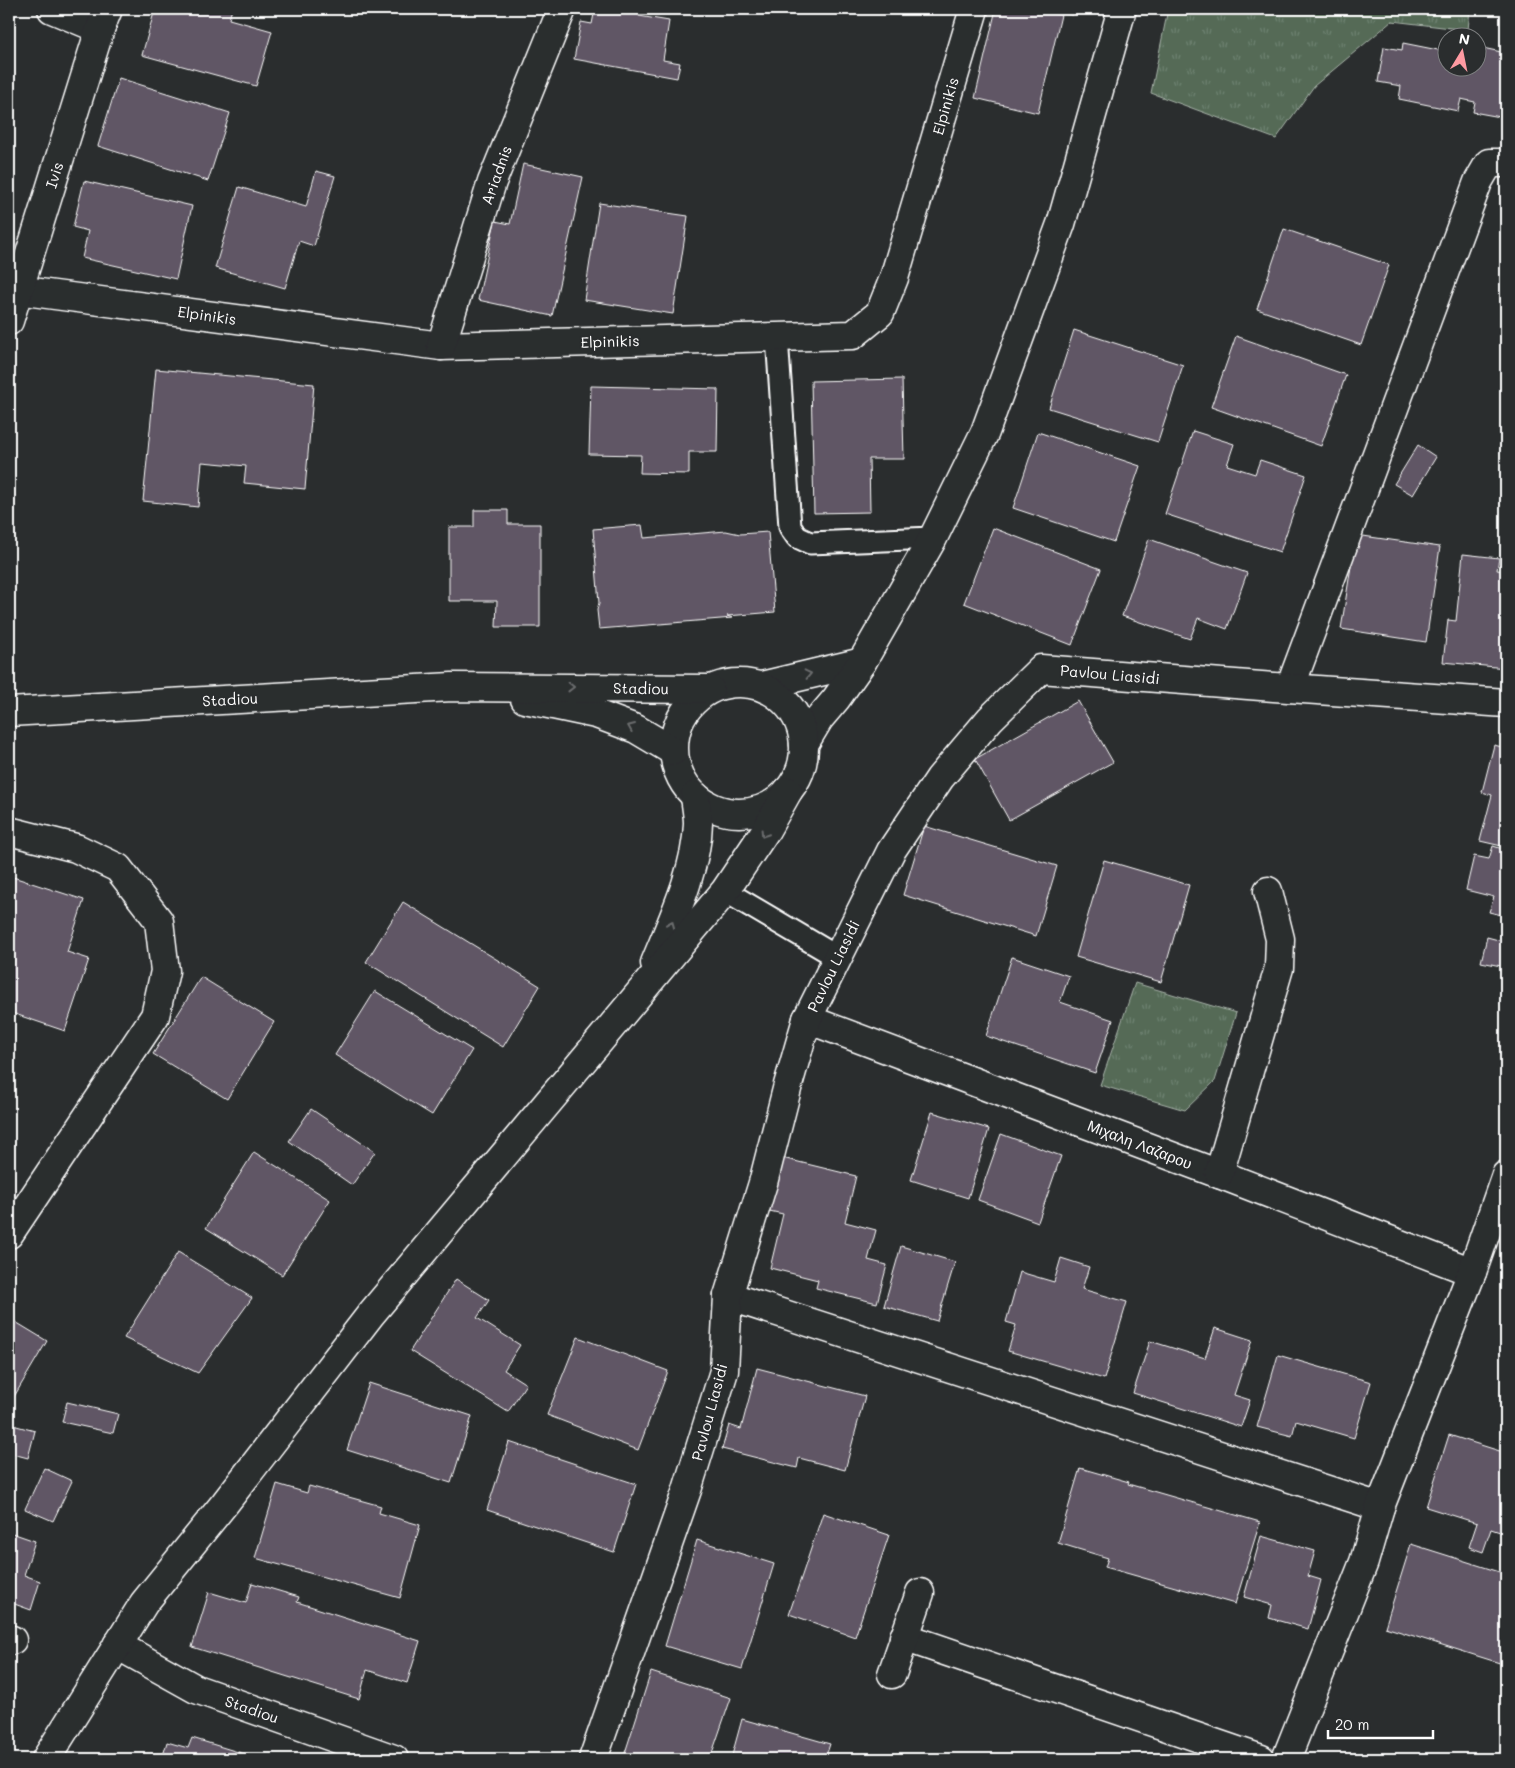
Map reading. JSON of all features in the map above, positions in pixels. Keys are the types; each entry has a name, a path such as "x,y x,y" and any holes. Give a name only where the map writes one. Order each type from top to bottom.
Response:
{"street":[{"path":"52,9 104,19"},
{"name":"Ariadnis","path":"441,346 492,182 562,9"},
{"name":"Elpinikis","path":"18,290 441,346 853,335 880,313 894,278 974,9"},
{"path":"804,744 819,719 836,699 862,662 933,538 984,432 1061,224 1122,9"},
{"name":"Ivis","path":"9,321 104,19"},
{"path":"1290,688 1478,182 1489,164 1506,163"},
{"path":"761,686 862,662"},
{"name":"Pavlou Liasidi","path":"593,1759 687,1490 724,1371 728,1296 763,1183 807,1019 891,850 940,778 990,719 1041,669 1506,703"},
{"path":"46,1759 144,1602 224,1504 371,1314 725,891 766,830 801,769 804,744 798,719 783,699 761,686 735,682 710,689 690,704 677,726 673,751 680,776 695,796 718,809 743,813 768,807 788,791"},
{"name":"Stadiou","path":"452,687 546,703 596,714 636,729 673,751"},
{"name":"Stadiou","path":"9,712 452,687 710,689"},
{"path":"646,985 681,899 693,855 698,824 695,796"},
{"path":"9,831 76,848 118,868 159,921 165,971 155,1016 9,1234"},
{"path":"1219,1174 1279,968 1280,939 1268,891"},
{"name":"Μιχαλη Λαζαρου","path":"807,1019 1219,1174 1472,1272"},
{"path":"1286,1759 1364,1562 1380,1507 1472,1272 1506,1175"},
{"path":"728,1296 1380,1507"},
{"path":"892,1674 920,1593"},
{"path":"904,1637 1262,1759"},
{"name":"Stadiou","path":"117,1645 196,1689 394,1759"}],"lane":[{"path":"777,337 790,527 796,538 810,543 933,538"},
{"path":"725,891 838,957"}],"green space":[{"path":"1168,9 1470,9 1468,28 1451,28 1392,21 1314,86 1276,139 1151,93"},
{"path":"1135,983 1236,1013 1215,1081 1185,1110 1100,1085"}],"building":[{"path":"155,9 232,9 229,19 272,31 256,86 142,55"},
{"path":"595,9 640,9 639,16 669,21 663,60 680,63 677,78 574,59 581,22 592,24"},
{"path":"996,9 1034,9 1061,15 1038,113 975,98"},
{"path":"1045,9 1073,9 1072,15"},
{"path":"1403,43 1438,50 1438,78 1488,78 1488,49 1506,53 1506,118 1473,112 1475,102 1461,99 1458,111 1399,99 1401,86 1378,82 1384,47 1402,50"},
{"path":"119,78 230,113 208,181 98,146"},
{"path":"523,164 583,177 552,316 478,300 495,221 510,224"},
{"path":"316,171 335,176 314,246 299,241 285,288 215,268 239,187 306,207"},
{"path":"84,181 192,206 176,279 82,258 88,231 73,227"},
{"path":"599,203 688,216 673,314 584,300"},
{"path":"1284,229 1389,265 1361,345 1257,309"},
{"path":"1074,330 1183,365 1158,442 1049,408"},
{"path":"1236,336 1346,375 1321,446 1211,407"},
{"path":"156,369 314,384 305,489 244,483 246,466 202,462 198,507 143,501"},
{"path":"902,379 904,459 869,459 870,512 814,513 811,381"},
{"path":"591,386 718,389 717,452 689,452 689,474 640,473 641,455 589,454"},
{"path":"1193,431 1234,444 1227,465 1255,474 1260,460 1306,475 1280,552 1165,514"},
{"path":"1038,432 1140,466 1114,542 1013,508"},
{"path":"1418,445 1436,457 1413,495 1394,484"},
{"path":"474,510 508,510 508,524 540,524 540,627 496,627 497,601 449,601 449,527 474,527"},
{"path":"642,525 644,538 726,531 740,534 768,532 775,612 727,616 733,618 599,629 597,610 599,603 593,529"},
{"path":"993,528 1101,569 1072,645 964,603"},
{"path":"1356,535 1440,547 1426,642 1341,629"},
{"path":"1149,539 1247,573 1227,629 1198,618 1190,639 1122,616"},
{"path":"1463,554 1499,558 1497,570 1506,571 1506,668 1443,662 1448,620 1456,621"},
{"path":"1078,701 1113,762 1009,820 975,759"},
{"path":"1494,745 1506,748 1506,847 1480,841 1492,795 1482,792"},
{"path":"924,826 1057,866 1036,936 903,895"},
{"path":"1493,846 1506,850 1506,916 1489,912 1494,897 1466,890 1474,856 1489,859"},
{"path":"1104,860 1189,885 1161,982 1076,957"},
{"path":"13,877 84,900 67,952 89,959 65,1031 9,1012 9,938 11,932 9,931 9,889"},
{"path":"403,902 540,986 503,1047 366,962"},
{"path":"1487,937 1506,942 1506,967 1481,962"},
{"path":"1012,957 1069,976 1060,1002 1113,1020 1095,1073 986,1036"},
{"path":"201,977 274,1022 227,1099 153,1054"},
{"path":"375,991 472,1050 432,1115 335,1055"},
{"path":"311,1109 375,1152 352,1185 289,1141"},
{"path":"932,1112 989,1129 968,1198 911,1180"},
{"path":"1001,1134 1061,1156 1038,1222 978,1200"},
{"path":"254,1152 330,1200 282,1275 206,1228"},
{"path":"778,1157 856,1176 845,1222 876,1230 868,1260 887,1265 877,1303 816,1288 818,1280 770,1268 783,1214 765,1210"},
{"path":"901,1246 955,1262 937,1321 884,1306"},
{"path":"178,1252 252,1298 198,1373 124,1338"},
{"path":"1061,1258 1089,1267 1082,1289 1127,1302 1104,1379 1008,1351 1016,1325 1006,1322 1020,1272 1054,1282"},
{"path":"456,1279 489,1300 477,1318 520,1345 504,1370 526,1384 508,1412 410,1351"},
{"path":"9,1318 47,1341 12,1400 9,1398"},
{"path":"1215,1328 1252,1340 1234,1395 1250,1400 1241,1427 1133,1393 1150,1341 1205,1358"},
{"path":"578,1337 668,1371 638,1450 547,1415"},
{"path":"1278,1355 1371,1382 1354,1438 1296,1421 1292,1436 1257,1427"},
{"path":"757,1368 865,1396 845,1470 799,1458 797,1468 722,1449 729,1425 741,1429"},
{"path":"369,1383 472,1416 451,1483 347,1450"},
{"path":"67,1402 118,1414 113,1433 62,1422"},
{"path":"9,1424 35,1431 28,1458 9,1453"},
{"path":"1449,1435 1506,1453 1506,1534 1491,1529 1483,1552 1469,1547 1477,1523 1426,1507"},
{"path":"509,1442 636,1484 614,1552 487,1510"},
{"path":"44,1468 72,1481 53,1521 25,1509"},
{"path":"1080,1468 1129,1482 1128,1484 1260,1522 1235,1604 1105,1567 1108,1558 1058,1543"},
{"path":"277,1484 307,1493 309,1486 381,1506 379,1513 420,1525 400,1598 255,1558"},
{"path":"823,1513 889,1535 855,1637 789,1614"},
{"path":"9,1532 35,1541 24,1575 40,1581 31,1610 9,1602"},
{"path":"1261,1536 1315,1551 1308,1576 1321,1580 1308,1629 1269,1618 1272,1605 1244,1597"},
{"path":"697,1540 774,1564 742,1669 665,1646"},
{"path":"1411,1544 1506,1574 1506,1665 1385,1627"},
{"path":"252,1583 299,1597 297,1602 420,1641 407,1683 367,1670 359,1699 192,1647 209,1592 246,1603"},
{"path":"651,1672 731,1698 710,1759 623,1759"},
{"path":"742,1719 830,1744 825,1759 731,1759"},
{"path":"192,1738 261,1759 162,1759 167,1742 188,1748"}]}
